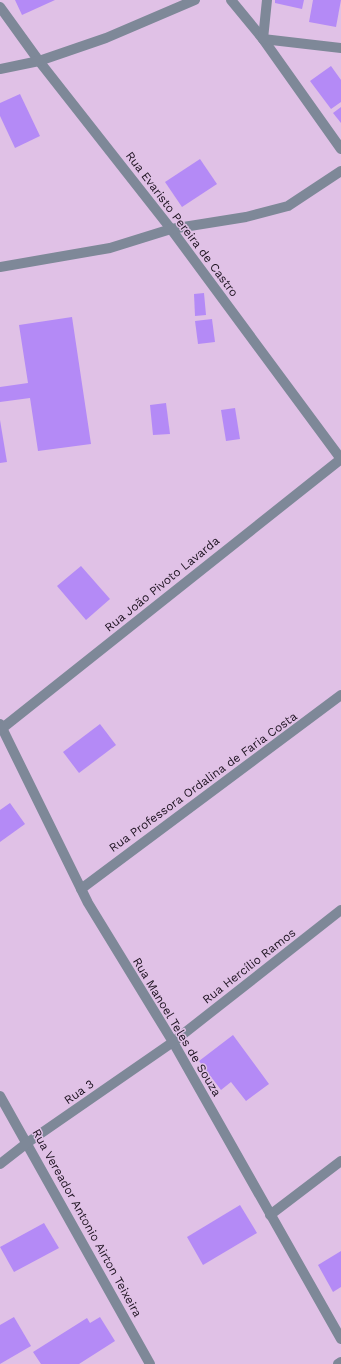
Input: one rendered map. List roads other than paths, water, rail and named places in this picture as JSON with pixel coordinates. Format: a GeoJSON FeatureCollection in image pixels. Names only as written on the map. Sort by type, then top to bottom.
{"type":"FeatureCollection","features":[{"type":"Feature","properties":{"kind":"street"},"geometry":{"type":"LineString","coordinates":[[0,69],[39,61],[106,38],[196,0]]}},
{"type":"Feature","properties":{"kind":"street"},"geometry":{"type":"LineString","coordinates":[[231,0],[263,39],[341,149]]}},
{"type":"Feature","properties":{"kind":"street"},"geometry":{"type":"LineString","coordinates":[[263,39],[267,0]]}},
{"type":"Feature","properties":{"kind":"street","name":"Rua Evaristo Pereira de Castro"},"geometry":{"type":"LineString","coordinates":[[0,7],[39,61],[171,229],[341,459]]}},
{"type":"Feature","properties":{"kind":"street"},"geometry":{"type":"LineString","coordinates":[[263,39],[341,48]]}},
{"type":"Feature","properties":{"kind":"street"},"geometry":{"type":"LineString","coordinates":[[0,267],[110,248],[171,229],[246,217],[288,206],[341,171]]}},
{"type":"Feature","properties":{"kind":"street","name":"Rua João Pivoto Lavarda"},"geometry":{"type":"LineString","coordinates":[[1,728],[341,459]]}},
{"type":"Feature","properties":{"kind":"street","name":"Rua Professora Ordalina de Faria Costa"},"geometry":{"type":"LineString","coordinates":[[81,889],[341,695]]}},
{"type":"Feature","properties":{"kind":"street","name":"Rua Manoel Teles de Souza"},"geometry":{"type":"LineString","coordinates":[[1,728],[88,903],[173,1042],[341,1339]]}},
{"type":"Feature","properties":{"kind":"street","name":"Rua Hercílio Ramos"},"geometry":{"type":"LineString","coordinates":[[173,1042],[341,910]]}},
{"type":"Feature","properties":{"kind":"street","name":"Rua 3"},"geometry":{"type":"LineString","coordinates":[[0,1164],[27,1143],[173,1042]]}},
{"type":"Feature","properties":{"kind":"street","name":"Rua Vereador Antonio Airton Teixeira"},"geometry":{"type":"LineString","coordinates":[[0,1096],[150,1364]]}},
{"type":"Feature","properties":{"kind":"street"},"geometry":{"type":"LineString","coordinates":[[270,1215],[341,1161]]}}]}
